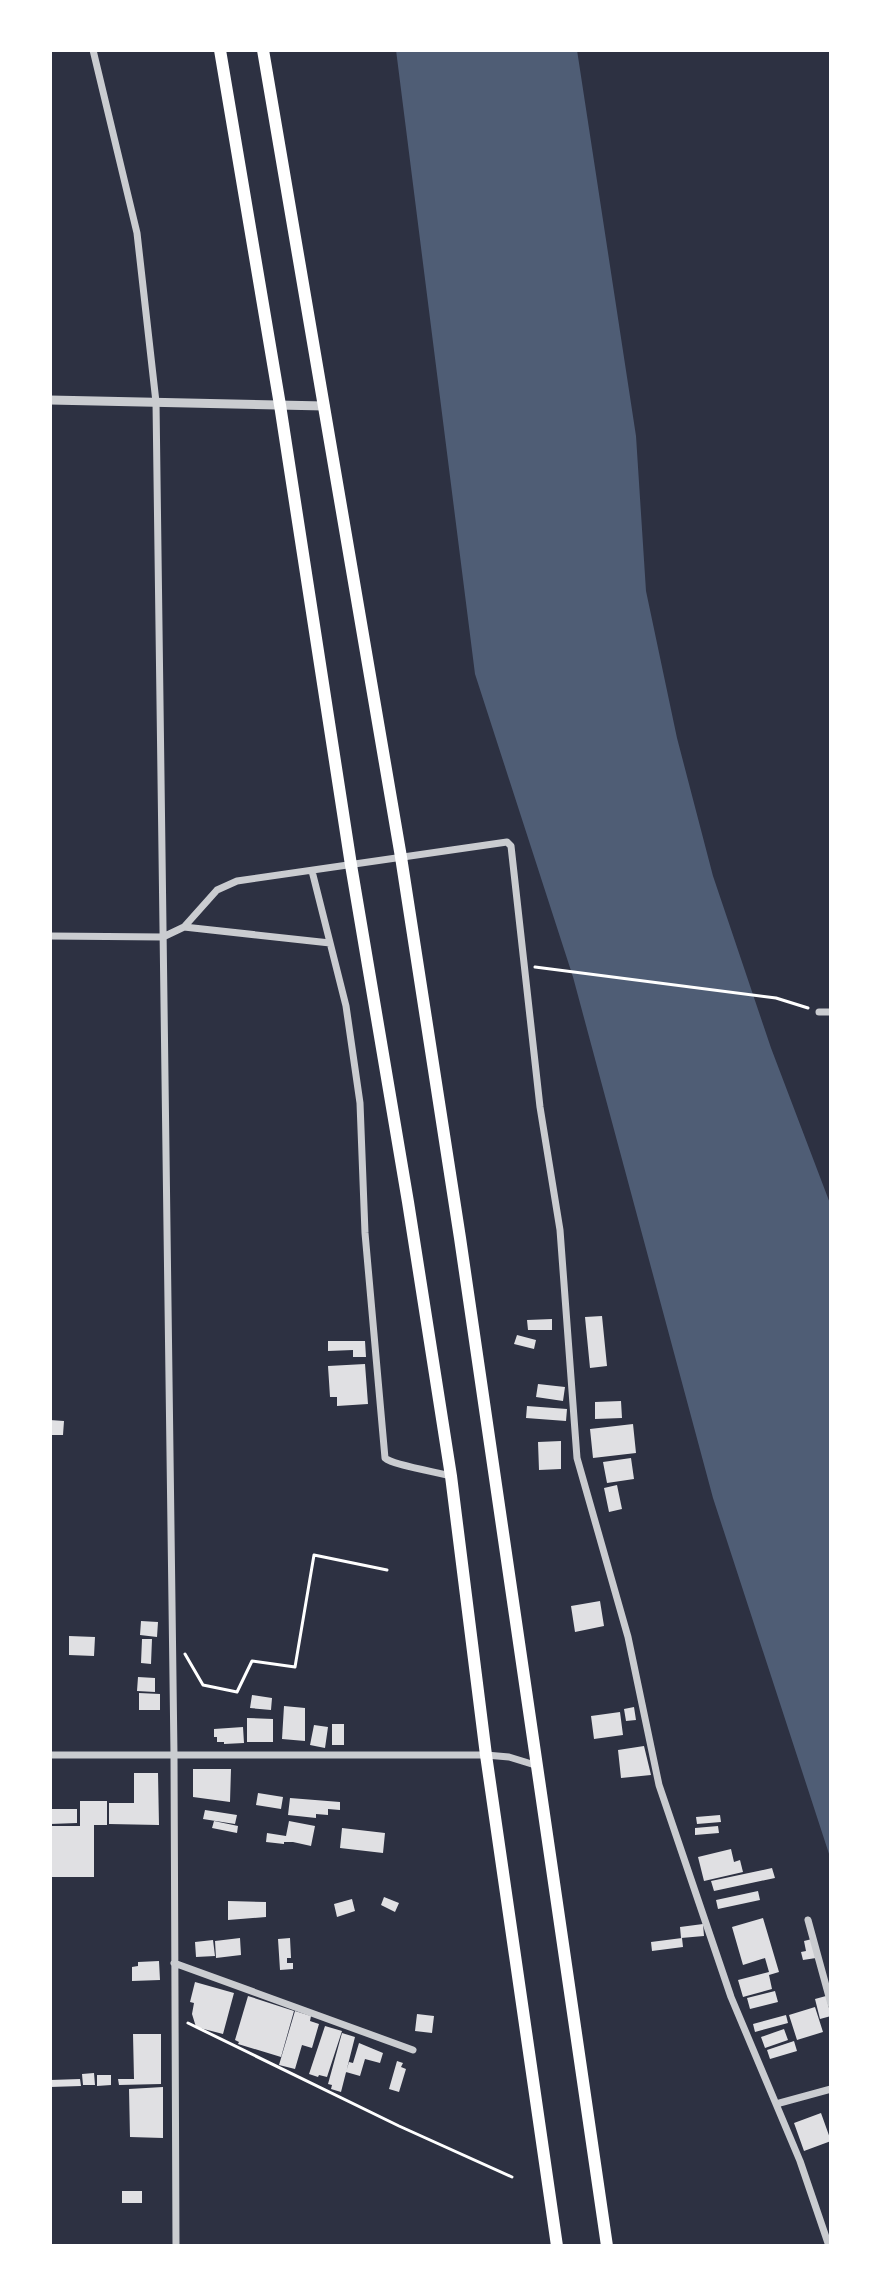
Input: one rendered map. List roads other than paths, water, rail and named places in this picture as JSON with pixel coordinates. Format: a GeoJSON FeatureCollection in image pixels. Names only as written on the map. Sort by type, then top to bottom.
{"type":"FeatureCollection","features":[{"type":"Feature","properties":{"kind":"highway"},"geometry":{"type":"LineString","coordinates":[[220,50],[280,405],[351,865],[451,1476],[486,1755],[557,2246]]}},
{"type":"Feature","properties":{"kind":"highway"},"geometry":{"type":"LineString","coordinates":[[263,50],[401,857],[458,1223],[607,2246]]}},
{"type":"Feature","properties":{"kind":"street"},"geometry":{"type":"LineString","coordinates":[[93,50],[137,233],[156,402],[174,1754],[176,2246]]}},
{"type":"Feature","properties":{"kind":"street"},"geometry":{"type":"LineString","coordinates":[[50,400],[325,406]]}},
{"type":"Feature","properties":{"kind":"street"},"geometry":{"type":"LineString","coordinates":[[50,936],[163,937],[184,927],[217,890],[237,881],[507,842],[511,846],[540,1107],[560,1230],[577,1458],[628,1637],[659,1785],[731,1997],[800,2161],[829,2246]]}},
{"type":"Feature","properties":{"kind":"street"},"geometry":{"type":"LineString","coordinates":[[312,871],[346,1006],[360,1103],[365,1233],[385,1458],[391,1464],[451,1476]]}},
{"type":"Feature","properties":{"kind":"street"},"geometry":{"type":"LineString","coordinates":[[184,927],[330,943]]}},
{"type":"Feature","properties":{"kind":"street"},"geometry":{"type":"LineString","coordinates":[[819,1012],[831,1012]]}},
{"type":"Feature","properties":{"kind":"street"},"geometry":{"type":"LineString","coordinates":[[50,1755],[486,1755],[509,1757],[535,1765]]}},
{"type":"Feature","properties":{"kind":"street"},"geometry":{"type":"LineString","coordinates":[[808,1920],[831,2004]]}},
{"type":"Feature","properties":{"kind":"street"},"geometry":{"type":"LineString","coordinates":[[174,1963],[413,2050]]}},
{"type":"Feature","properties":{"kind":"street"},"geometry":{"type":"LineString","coordinates":[[776,2104],[831,2089]]}},
{"type":"Feature","properties":{"kind":"water"},"geometry":{"type":"Polygon","coordinates":[[[396,50],[577,50],[636,436],[646,591],[677,738],[713,876],[771,1048],[831,1206],[831,1860],[713,1498],[573,977],[475,674],[396,50]]]}}]}
